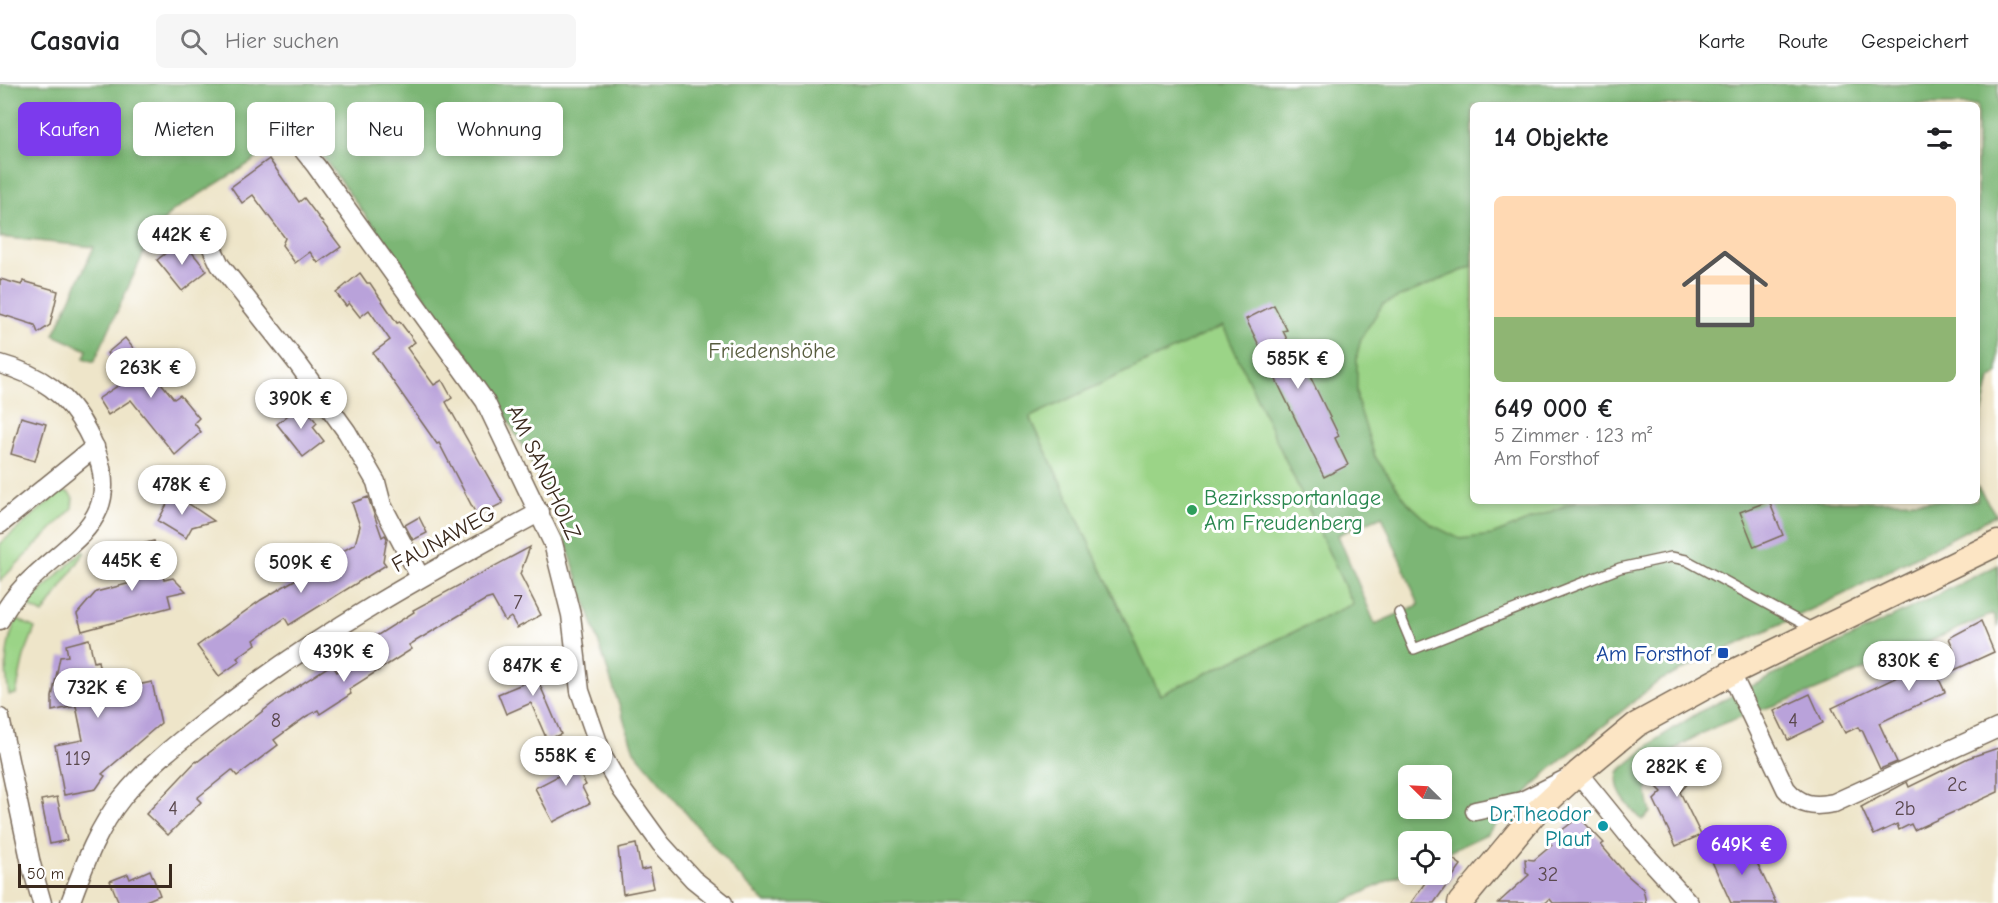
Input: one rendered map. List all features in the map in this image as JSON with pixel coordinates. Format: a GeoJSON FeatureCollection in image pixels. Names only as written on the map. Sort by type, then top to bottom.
{"type":"FeatureCollection","features":[{"type":"Feature","properties":{"kind":"street","name":"AM SANDHOLZ"},"geometry":{"type":"LineString","coordinates":[[308,156],[485,401],[553,543],[566,587],[580,691],[603,757],[622,790],[661,844],[693,879],[723,903]]}},
{"type":"Feature","properties":{"kind":"street"},"geometry":{"type":"LineString","coordinates":[[205,233],[220,265],[298,364],[347,432],[376,482],[382,505],[420,577]]}},
{"type":"Feature","properties":{"kind":"street"},"geometry":{"type":"LineString","coordinates":[[0,364],[26,371],[56,390],[71,405],[95,447],[102,467],[102,505],[90,525],[65,550],[33,574],[9,602],[0,620]]}},
{"type":"Feature","properties":{"kind":"street"},"geometry":{"type":"LineString","coordinates":[[0,524],[95,447]]}},
{"type":"Feature","properties":{"kind":"street","name":"FAUNAWEG"},"geometry":{"type":"LineString","coordinates":[[70,903],[99,832],[121,799],[147,770],[255,683],[335,627],[420,577],[540,512]]}},
{"type":"Feature","properties":{"kind":"street"},"geometry":{"type":"LineString","coordinates":[[1460,903],[1533,816],[1578,773],[1636,725],[1731,673],[1998,543]]}},
{"type":"Feature","properties":{"kind":"street"},"geometry":{"type":"LineString","coordinates":[[1731,673],[1786,789],[1792,796],[1809,805],[1834,802],[1998,728]]}},
{"type":"Feature","properties":{"kind":"street"},"geometry":{"type":"LineString","coordinates":[[0,718],[31,864],[42,903]]}},
{"type":"Feature","properties":{"kind":"street"},"geometry":{"type":"LineString","coordinates":[[1475,811],[1522,801],[1578,773]]}},
{"type":"Feature","properties":{"kind":"street"},"geometry":{"type":"LineString","coordinates":[[1578,773],[1633,841],[1689,903]]}},
{"type":"Feature","properties":{"kind":"lane"},"geometry":{"type":"LineString","coordinates":[[1399,613],[1414,649],[1620,568],[1671,557],[1686,560],[1816,631]]}},
{"type":"Feature","properties":{"kind":"green space","name":"Friedenshöhe"},"geometry":{"type":"Polygon","coordinates":[[[0,84],[1998,84],[1998,373],[1990,379],[1980,422],[1980,102],[1470,102],[1470,267],[1383,304],[1361,338],[1357,355],[1357,400],[1375,457],[1408,503],[1432,525],[1460,539],[1492,535],[1570,504],[1980,504],[1980,491],[1996,515],[1842,595],[1659,681],[1548,771],[1487,834],[1452,850],[1452,831],[1398,831],[1398,876],[1342,903],[766,903],[736,873],[634,751],[553,503],[488,383],[322,156],[335,156],[335,102],[247,102],[247,156],[261,156],[171,212],[152,235],[94,362],[84,358],[87,350],[54,335],[94,247],[0,237],[0,84]],[[1223,326],[1030,417],[1160,695],[1353,604],[1223,326]],[[1382,516],[1338,535],[1375,624],[1419,605],[1382,516]]]}},
{"type":"Feature","properties":{"kind":"green space","name":"Bezirkssportanlage Am Freudenberg"},"geometry":{"type":"Polygon","coordinates":[[[1470,267],[1470,504],[1570,504],[1504,532],[1474,539],[1461,539],[1435,527],[1402,496],[1384,472],[1368,438],[1357,399],[1356,358],[1369,322],[1381,306],[1410,291],[1470,267]]]}},
{"type":"Feature","properties":{"kind":"green space","name":"Bezirkssportanlage Am Freudenberg"},"geometry":{"type":"Polygon","coordinates":[[[1223,325],[1353,604],[1160,695],[1030,417],[1223,325]]]}},
{"type":"Feature","properties":{"kind":"green space"},"geometry":{"type":"Polygon","coordinates":[[[60,492],[68,492],[73,498],[72,509],[0,581],[0,544],[60,492]]]}},
{"type":"Feature","properties":{"kind":"green space"},"geometry":{"type":"Polygon","coordinates":[[[83,551],[85,552],[43,614],[26,605],[83,551]]]}},
{"type":"Feature","properties":{"kind":"green space"},"geometry":{"type":"Polygon","coordinates":[[[1998,565],[1998,627],[1993,614],[1816,690],[1714,727],[1677,748],[1655,767],[1648,786],[1651,812],[1642,820],[1623,799],[1618,787],[1618,772],[1657,739],[1701,711],[1998,565]]]}},
{"type":"Feature","properties":{"kind":"green space"},"geometry":{"type":"Polygon","coordinates":[[[17,619],[35,628],[24,656],[16,694],[9,695],[6,675],[7,656],[10,638],[17,619]]]}},
{"type":"Feature","properties":{"kind":"building"},"geometry":{"type":"Polygon","coordinates":[[[269,159],[299,202],[304,198],[341,247],[318,263],[310,252],[295,263],[282,245],[285,238],[253,195],[242,203],[231,187],[269,159]]]}},
{"type":"Feature","properties":{"kind":"building"},"geometry":{"type":"Polygon","coordinates":[[[182,240],[207,271],[182,291],[157,260],[182,240]]]}},
{"type":"Feature","properties":{"kind":"building"},"geometry":{"type":"Polygon","coordinates":[[[360,273],[367,283],[370,283],[397,323],[400,322],[415,342],[407,348],[434,385],[442,380],[452,398],[446,402],[503,503],[477,516],[439,443],[437,444],[373,353],[390,340],[369,310],[360,317],[349,303],[346,306],[336,293],[360,273]]]}},
{"type":"Feature","properties":{"kind":"building"},"geometry":{"type":"Polygon","coordinates":[[[0,279],[22,285],[23,281],[58,291],[50,325],[38,333],[35,325],[0,314],[0,279]]]}},
{"type":"Feature","properties":{"kind":"building"},"geometry":{"type":"Polygon","coordinates":[[[1274,305],[1287,330],[1283,331],[1297,360],[1301,358],[1339,436],[1335,438],[1348,465],[1324,477],[1246,319],[1274,305]]]}},
{"type":"Feature","properties":{"kind":"building"},"geometry":{"type":"Polygon","coordinates":[[[125,338],[174,399],[180,395],[199,418],[194,423],[201,432],[175,455],[131,400],[108,415],[98,399],[128,379],[107,353],[125,338]]]}},
{"type":"Feature","properties":{"kind":"building"},"geometry":{"type":"Polygon","coordinates":[[[302,404],[317,423],[313,427],[324,441],[303,457],[277,424],[302,404]]]}},
{"type":"Feature","properties":{"kind":"building"},"geometry":{"type":"Polygon","coordinates":[[[21,417],[46,424],[35,461],[11,454],[21,417]]]}},
{"type":"Feature","properties":{"kind":"building"},"geometry":{"type":"Polygon","coordinates":[[[173,493],[214,521],[192,527],[186,538],[158,521],[173,493]]]}},
{"type":"Feature","properties":{"kind":"building"},"geometry":{"type":"Polygon","coordinates":[[[368,497],[382,537],[385,535],[387,538],[383,561],[386,565],[289,625],[285,618],[254,640],[256,644],[237,658],[240,661],[219,676],[197,646],[261,600],[355,544],[360,526],[352,503],[368,497]]]}},
{"type":"Feature","properties":{"kind":"building"},"geometry":{"type":"Polygon","coordinates":[[[1761,504],[1770,504],[1783,535],[1754,547],[1740,512],[1761,504]]]}},
{"type":"Feature","properties":{"kind":"building"},"geometry":{"type":"Polygon","coordinates":[[[419,517],[427,533],[413,540],[405,525],[419,517]]]}},
{"type":"Feature","properties":{"kind":"building"},"geometry":{"type":"Polygon","coordinates":[[[154,541],[164,580],[173,578],[186,591],[168,595],[171,607],[82,631],[77,614],[96,592],[131,583],[125,561],[135,546],[154,541]]]}},
{"type":"Feature","properties":{"kind":"building"},"geometry":{"type":"Polygon","coordinates":[[[530,547],[520,574],[541,615],[517,628],[511,617],[505,621],[492,598],[485,600],[409,645],[412,649],[349,689],[351,694],[320,714],[318,710],[307,716],[274,740],[278,745],[237,776],[232,770],[197,798],[201,802],[168,835],[146,814],[196,761],[277,700],[332,664],[337,672],[363,655],[359,647],[414,612],[413,610],[530,547]]]}},
{"type":"Feature","properties":{"kind":"building"},"geometry":{"type":"Polygon","coordinates":[[[1981,621],[1994,652],[1941,676],[1939,679],[1945,692],[1879,723],[1897,762],[1880,769],[1862,730],[1860,731],[1858,727],[1845,733],[1832,708],[1954,650],[1949,638],[1981,621]]]}},
{"type":"Feature","properties":{"kind":"building"},"geometry":{"type":"Polygon","coordinates":[[[89,639],[94,662],[98,661],[104,692],[152,682],[161,723],[102,774],[105,776],[96,789],[64,795],[55,745],[83,740],[76,706],[52,711],[52,697],[60,657],[68,656],[66,645],[89,639]]]}},
{"type":"Feature","properties":{"kind":"building"},"geometry":{"type":"Polygon","coordinates":[[[545,655],[552,671],[537,678],[561,734],[547,740],[531,703],[506,714],[498,694],[532,680],[525,663],[545,655]]]}},
{"type":"Feature","properties":{"kind":"building"},"geometry":{"type":"Polygon","coordinates":[[[1810,694],[1823,723],[1788,740],[1774,711],[1810,694]]]}},
{"type":"Feature","properties":{"kind":"building"},"geometry":{"type":"Polygon","coordinates":[[[578,744],[587,765],[578,770],[586,785],[582,787],[590,803],[553,822],[535,788],[566,772],[559,752],[578,744]]]}},
{"type":"Feature","properties":{"kind":"building"},"geometry":{"type":"Polygon","coordinates":[[[1998,748],[1998,792],[1914,830],[1911,824],[1899,830],[1897,824],[1874,835],[1861,807],[1907,782],[1909,787],[1968,758],[1998,748]]]}},
{"type":"Feature","properties":{"kind":"building"},"geometry":{"type":"Polygon","coordinates":[[[1681,750],[1701,769],[1680,792],[1701,835],[1676,846],[1654,800],[1662,792],[1652,782],[1681,750]]]}},
{"type":"Feature","properties":{"kind":"building"},"geometry":{"type":"Polygon","coordinates":[[[57,797],[67,840],[50,844],[41,800],[57,797]]]}},
{"type":"Feature","properties":{"kind":"building"},"geometry":{"type":"Polygon","coordinates":[[[1579,817],[1604,843],[1601,845],[1626,874],[1643,889],[1646,903],[1553,903],[1550,899],[1545,903],[1498,903],[1529,875],[1526,872],[1525,859],[1534,860],[1552,845],[1548,841],[1579,817]]]}},
{"type":"Feature","properties":{"kind":"building"},"geometry":{"type":"Polygon","coordinates":[[[1746,840],[1776,903],[1731,903],[1710,857],[1746,840]]]}},
{"type":"Feature","properties":{"kind":"building"},"geometry":{"type":"Polygon","coordinates":[[[636,844],[641,870],[650,868],[654,888],[623,894],[618,848],[636,844]]]}},
{"type":"Feature","properties":{"kind":"building"},"geometry":{"type":"Polygon","coordinates":[[[1452,858],[1461,865],[1452,878],[1452,858]]]}},
{"type":"Feature","properties":{"kind":"building"},"geometry":{"type":"Polygon","coordinates":[[[150,870],[160,895],[141,903],[119,903],[110,881],[128,874],[130,879],[150,870]]]}},
{"type":"Feature","properties":{"kind":"building"},"geometry":{"type":"Polygon","coordinates":[[[1423,885],[1447,885],[1434,903],[1411,903],[1423,885]]]}},
{"type":"Feature","properties":{"kind":"place","name":"Bezirkssportanlage Am Freudenberg"},"geometry":{"type":"Point","coordinates":[1192,510]}},
{"type":"Feature","properties":{"kind":"place","name":"Am Forsthof"},"geometry":{"type":"Point","coordinates":[1723,653]}},
{"type":"Feature","properties":{"kind":"place","name":"Dr.Theodor Plaut"},"geometry":{"type":"Point","coordinates":[1603,826]}}]}
